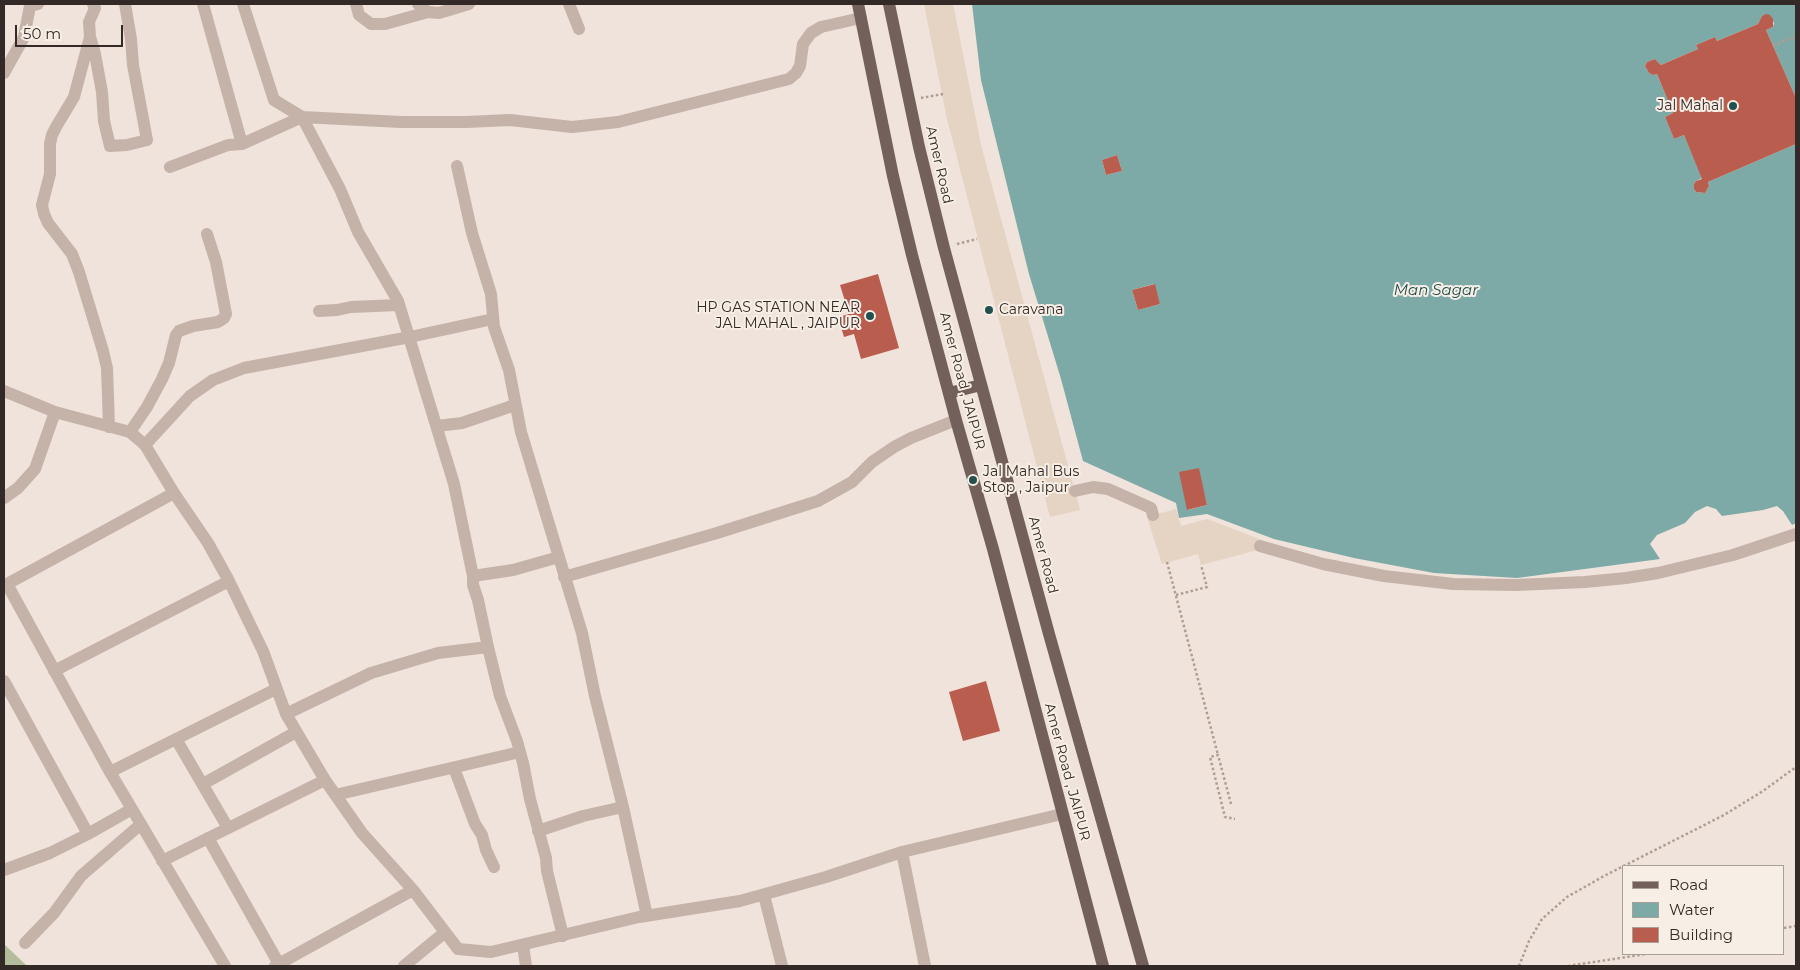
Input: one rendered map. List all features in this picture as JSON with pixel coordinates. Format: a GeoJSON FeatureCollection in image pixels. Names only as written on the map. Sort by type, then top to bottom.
{"type":"FeatureCollection","features":[{"type":"Feature","properties":{"kind":"main road","name":"Amer Road , JAIPUR"},"geometry":{"type":"LineString","coordinates":[[858,4],[893,176],[956,420],[993,548],[1103,966]]}},
{"type":"Feature","properties":{"kind":"main road","name":"Amer Road"},"geometry":{"type":"LineString","coordinates":[[889,4],[919,147],[944,248],[1052,644],[1143,966]]}},
{"type":"Feature","properties":{"kind":"main road"},"geometry":{"type":"LineString","coordinates":[[949,393],[981,385]]}},
{"type":"Feature","properties":{"kind":"street"},"geometry":{"type":"LineString","coordinates":[[4,73],[24,37],[30,6],[38,4]]}},
{"type":"Feature","properties":{"kind":"street"},"geometry":{"type":"LineString","coordinates":[[93,4],[95,8],[89,22],[90,37],[102,92],[104,121],[110,146],[127,145],[147,140],[136,82],[125,4]]}},
{"type":"Feature","properties":{"kind":"street"},"geometry":{"type":"LineString","coordinates":[[203,4],[242,144]]}},
{"type":"Feature","properties":{"kind":"street"},"geometry":{"type":"LineString","coordinates":[[243,4],[274,100],[302,118],[340,189],[358,232],[399,305],[410,337],[454,484],[473,584],[488,648],[500,696],[520,752],[563,936]]}},
{"type":"Feature","properties":{"kind":"street"},"geometry":{"type":"LineString","coordinates":[[356,4],[359,15],[371,24],[386,24],[423,8],[439,13],[469,4]]}},
{"type":"Feature","properties":{"kind":"street"},"geometry":{"type":"LineString","coordinates":[[569,4],[579,29]]}},
{"type":"Feature","properties":{"kind":"street"},"geometry":{"type":"LineString","coordinates":[[170,166],[228,145],[242,144],[302,118],[401,122],[510,120],[572,128],[618,122],[788,79],[796,73],[800,66],[803,44],[811,34],[820,27],[861,18]]}},
{"type":"Feature","properties":{"kind":"street"},"geometry":{"type":"LineString","coordinates":[[90,37],[74,97],[52,135],[50,144],[50,174],[42,205],[48,223],[72,254],[80,272],[104,351],[107,368],[109,427]]}},
{"type":"Feature","properties":{"kind":"street"},"geometry":{"type":"LineString","coordinates":[[457,166],[472,233],[492,294],[494,327],[508,370],[521,432],[582,634],[648,916]]}},
{"type":"Feature","properties":{"kind":"street"},"geometry":{"type":"LineString","coordinates":[[130,432],[162,380],[169,363],[176,335],[179,331],[193,326],[218,322],[226,314],[216,262],[207,234]]}},
{"type":"Feature","properties":{"kind":"street"},"geometry":{"type":"LineString","coordinates":[[319,311],[399,305]]}},
{"type":"Feature","properties":{"kind":"street"},"geometry":{"type":"LineString","coordinates":[[145,445],[190,396],[213,380],[244,368],[410,337],[493,319]]}},
{"type":"Feature","properties":{"kind":"street"},"geometry":{"type":"LineString","coordinates":[[4,391],[55,412],[130,432],[145,445],[174,493],[208,542],[229,581],[263,651],[286,714],[325,780],[362,833],[413,890],[458,949],[491,952],[648,916],[740,902],[902,852],[1062,814]]}},
{"type":"Feature","properties":{"kind":"street"},"geometry":{"type":"LineString","coordinates":[[437,426],[462,423],[516,405]]}},
{"type":"Feature","properties":{"kind":"street"},"geometry":{"type":"LineString","coordinates":[[4,498],[18,488],[34,469],[55,412]]}},
{"type":"Feature","properties":{"kind":"street"},"geometry":{"type":"LineString","coordinates":[[564,577],[717,533],[818,501],[852,482],[872,462],[894,447],[956,420]]}},
{"type":"Feature","properties":{"kind":"street"},"geometry":{"type":"LineString","coordinates":[[1074,491],[1093,487],[1108,489],[1151,508],[1153,515]]}},
{"type":"Feature","properties":{"kind":"street"},"geometry":{"type":"LineString","coordinates":[[174,493],[5,585],[110,772],[225,966]]}},
{"type":"Feature","properties":{"kind":"street"},"geometry":{"type":"LineString","coordinates":[[1260,546],[1323,564],[1392,577],[1453,584],[1516,585],[1585,582],[1658,573],[1733,555],[1796,534]]}},
{"type":"Feature","properties":{"kind":"street"},"geometry":{"type":"LineString","coordinates":[[473,576],[513,570],[559,557]]}},
{"type":"Feature","properties":{"kind":"street"},"geometry":{"type":"LineString","coordinates":[[54,671],[229,581]]}},
{"type":"Feature","properties":{"kind":"street"},"geometry":{"type":"LineString","coordinates":[[286,714],[371,673],[438,653],[488,648]]}},
{"type":"Feature","properties":{"kind":"street"},"geometry":{"type":"LineString","coordinates":[[4,681],[88,834]]}},
{"type":"Feature","properties":{"kind":"street"},"geometry":{"type":"LineString","coordinates":[[110,772],[276,689]]}},
{"type":"Feature","properties":{"kind":"street"},"geometry":{"type":"LineString","coordinates":[[202,784],[296,732]]}},
{"type":"Feature","properties":{"kind":"street"},"geometry":{"type":"LineString","coordinates":[[176,739],[228,828]]}},
{"type":"Feature","properties":{"kind":"street"},"geometry":{"type":"LineString","coordinates":[[336,795],[520,752]]}},
{"type":"Feature","properties":{"kind":"street"},"geometry":{"type":"LineString","coordinates":[[454,768],[475,824],[482,835],[486,850],[494,867]]}},
{"type":"Feature","properties":{"kind":"street"},"geometry":{"type":"LineString","coordinates":[[162,861],[325,780]]}},
{"type":"Feature","properties":{"kind":"street"},"geometry":{"type":"LineString","coordinates":[[538,831],[583,816],[623,807]]}},
{"type":"Feature","properties":{"kind":"street"},"geometry":{"type":"LineString","coordinates":[[4,870],[50,853],[132,809]]}},
{"type":"Feature","properties":{"kind":"street"},"geometry":{"type":"LineString","coordinates":[[25,943],[54,913],[82,876],[141,824]]}},
{"type":"Feature","properties":{"kind":"street"},"geometry":{"type":"LineString","coordinates":[[208,838],[277,965],[413,890]]}},
{"type":"Feature","properties":{"kind":"street"},"geometry":{"type":"LineString","coordinates":[[902,852],[925,966]]}},
{"type":"Feature","properties":{"kind":"street"},"geometry":{"type":"LineString","coordinates":[[764,894],[782,966]]}},
{"type":"Feature","properties":{"kind":"street"},"geometry":{"type":"LineString","coordinates":[[404,966],[444,933]]}},
{"type":"Feature","properties":{"kind":"street"},"geometry":{"type":"LineString","coordinates":[[523,946],[526,966]]}},
{"type":"Feature","properties":{"kind":"path"},"geometry":{"type":"LineString","coordinates":[[1773,46],[1796,36]]}},
{"type":"Feature","properties":{"kind":"path"},"geometry":{"type":"LineString","coordinates":[[910,99],[942,94]]}},
{"type":"Feature","properties":{"kind":"path"},"geometry":{"type":"LineString","coordinates":[[944,248],[977,239]]}},
{"type":"Feature","properties":{"kind":"path"},"geometry":{"type":"LineString","coordinates":[[1167,562],[1230,804]]}},
{"type":"Feature","properties":{"kind":"path"},"geometry":{"type":"LineString","coordinates":[[1176,595],[1207,587],[1201,565]]}},
{"type":"Feature","properties":{"kind":"path"},"geometry":{"type":"LineString","coordinates":[[1218,755],[1210,757],[1225,816],[1235,819]]}},
{"type":"Feature","properties":{"kind":"path"},"geometry":{"type":"LineString","coordinates":[[1624,865],[1724,815],[1796,767]]}},
{"type":"Feature","properties":{"kind":"path"},"geometry":{"type":"LineString","coordinates":[[1519,966],[1529,941],[1542,919],[1567,897],[1622,866]]}},
{"type":"Feature","properties":{"kind":"path"},"geometry":{"type":"LineString","coordinates":[[1568,966],[1640,955]]}},
{"type":"Feature","properties":{"kind":"green space"},"geometry":{"type":"Polygon","coordinates":[[[4,944],[27,966],[4,966],[4,944]]]}},
{"type":"Feature","properties":{"kind":"shaded area"},"geometry":{"type":"Polygon","coordinates":[[[924,4],[953,4],[981,145],[1080,510],[1050,517],[947,119],[924,4]]]}},
{"type":"Feature","properties":{"kind":"shaded area"},"geometry":{"type":"Polygon","coordinates":[[[1176,509],[1181,526],[1207,519],[1262,540],[1258,550],[1201,565],[1198,554],[1162,564],[1147,517],[1176,509]]]}},
{"type":"Feature","properties":{"kind":"water","name":"Man Sagar"},"geometry":{"type":"Polygon","coordinates":[[[972,4],[1796,4],[1796,98],[1766,30],[1773,27],[1774,23],[1770,15],[1762,16],[1758,24],[1717,41],[1715,37],[1696,45],[1698,49],[1661,65],[1655,59],[1647,62],[1645,66],[1649,73],[1657,74],[1673,113],[1665,117],[1674,139],[1684,135],[1702,178],[1694,184],[1696,192],[1705,193],[1709,186],[1708,182],[1796,144],[1796,523],[1792,525],[1783,511],[1777,506],[1722,516],[1716,509],[1707,506],[1695,512],[1685,523],[1657,535],[1650,544],[1660,559],[1517,578],[1434,573],[1354,558],[1274,539],[1207,514],[1179,518],[1176,503],[1083,461],[1061,379],[1029,274],[981,80],[972,4]],[[1117,155],[1102,160],[1106,175],[1122,171],[1117,155]],[[1154,284],[1132,290],[1138,310],[1160,304],[1154,284]],[[1198,468],[1188,510],[1207,505],[1198,468]]]}},
{"type":"Feature","properties":{"kind":"building","name":"Jal Mahal"},"geometry":{"type":"Polygon","coordinates":[[[1770,15],[1773,19],[1773,27],[1766,30],[1796,98],[1796,144],[1708,182],[1709,186],[1705,193],[1696,192],[1694,184],[1702,179],[1684,135],[1674,139],[1665,117],[1673,113],[1657,74],[1649,73],[1645,66],[1647,62],[1655,59],[1661,65],[1698,49],[1696,45],[1715,37],[1717,41],[1758,24],[1762,16],[1770,15]]]}},
{"type":"Feature","properties":{"kind":"building"},"geometry":{"type":"Polygon","coordinates":[[[1117,155],[1122,171],[1106,175],[1102,160],[1117,155]]]}},
{"type":"Feature","properties":{"kind":"building"},"geometry":{"type":"Polygon","coordinates":[[[878,274],[899,348],[861,359],[854,334],[844,337],[838,317],[849,314],[840,285],[878,274]]]}},
{"type":"Feature","properties":{"kind":"building"},"geometry":{"type":"Polygon","coordinates":[[[1155,284],[1160,304],[1138,310],[1132,290],[1155,284]]]}},
{"type":"Feature","properties":{"kind":"building"},"geometry":{"type":"Polygon","coordinates":[[[1199,468],[1207,505],[1187,510],[1179,472],[1199,468]]]}},
{"type":"Feature","properties":{"kind":"building"},"geometry":{"type":"Polygon","coordinates":[[[986,681],[1000,731],[963,741],[949,692],[986,681]]]}},
{"type":"Feature","properties":{"kind":"place","name":"Jal Mahal"},"geometry":{"type":"Point","coordinates":[1733,106]}},
{"type":"Feature","properties":{"kind":"place","name":"Caravana"},"geometry":{"type":"Point","coordinates":[989,310]}},
{"type":"Feature","properties":{"kind":"place","name":"HP GAS STATION NEAR JAL MAHAL , JAIPUR"},"geometry":{"type":"Point","coordinates":[870,316]}},
{"type":"Feature","properties":{"kind":"place","name":"Jal Mahal Bus Stop , Jaipur"},"geometry":{"type":"Point","coordinates":[973,480]}}]}
